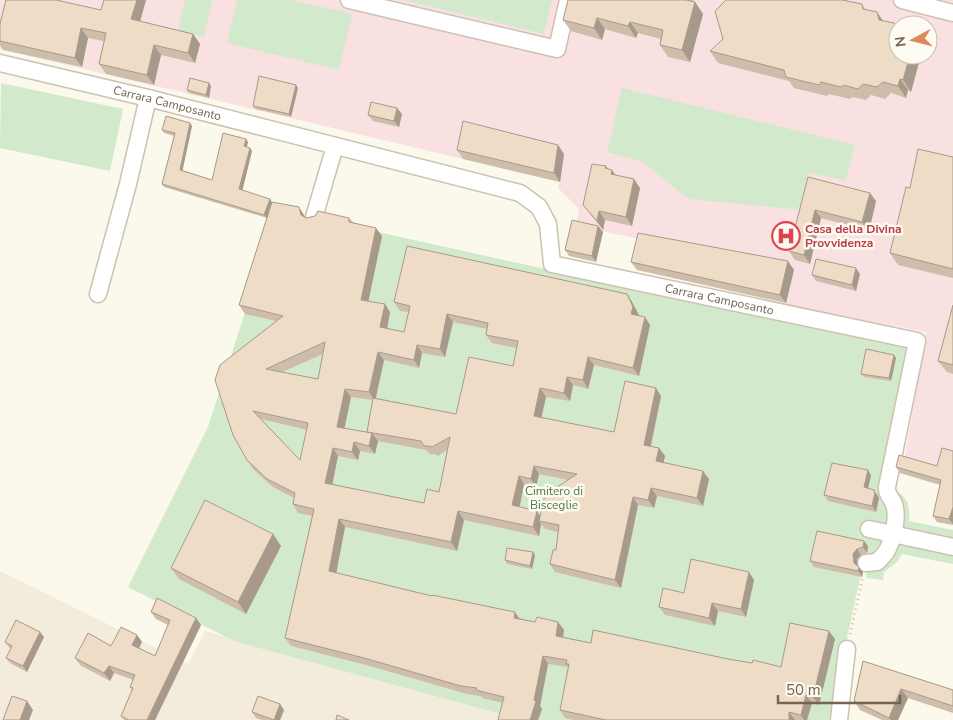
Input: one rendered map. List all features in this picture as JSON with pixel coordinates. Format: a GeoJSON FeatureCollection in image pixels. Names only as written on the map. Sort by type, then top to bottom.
{"type":"FeatureCollection","features":[{"type":"Feature","properties":{"kind":"lane"},"geometry":{"type":"LineString","coordinates":[[349,0],[557,49],[568,0]]}},
{"type":"Feature","properties":{"kind":"lane"},"geometry":{"type":"LineString","coordinates":[[902,0],[953,13]]}},
{"type":"Feature","properties":{"kind":"lane","name":"Carrara Camposanto"},"geometry":{"type":"LineString","coordinates":[[0,63],[148,98],[520,193],[539,207],[548,224],[552,264],[917,341],[886,492],[894,503],[896,513],[890,544],[878,562],[865,566]]}},
{"type":"Feature","properties":{"kind":"lane"},"geometry":{"type":"LineString","coordinates":[[98,294],[128,184],[148,98]]}},
{"type":"Feature","properties":{"kind":"lane"},"geometry":{"type":"LineString","coordinates":[[314,217],[335,146]]}},
{"type":"Feature","properties":{"kind":"lane"},"geometry":{"type":"LineString","coordinates":[[869,529],[953,547]]}},
{"type":"Feature","properties":{"kind":"lane"},"geometry":{"type":"LineString","coordinates":[[839,720],[847,649]]}},
{"type":"Feature","properties":{"kind":"path"},"geometry":{"type":"LineString","coordinates":[[847,649],[865,566]]}},
{"type":"Feature","properties":{"kind":"shaded area","name":"Casa della Divina Provvidenza"},"geometry":{"type":"Polygon","coordinates":[[[0,0],[953,0],[953,475],[904,461],[926,332],[786,305],[793,270],[576,226],[579,209],[558,188],[560,182],[0,49],[0,0]]]}},
{"type":"Feature","properties":{"kind":"shaded area"},"geometry":{"type":"Polygon","coordinates":[[[0,571],[188,664],[205,631],[523,720],[0,720],[0,571]]]}},
{"type":"Feature","properties":{"kind":"green space"},"geometry":{"type":"Polygon","coordinates":[[[185,0],[212,0],[204,37],[178,31],[185,0]]]}},
{"type":"Feature","properties":{"kind":"green space"},"geometry":{"type":"Polygon","coordinates":[[[237,0],[292,0],[352,14],[339,70],[227,43],[237,0]]]}},
{"type":"Feature","properties":{"kind":"green space"},"geometry":{"type":"Polygon","coordinates":[[[403,0],[552,0],[544,34],[403,0]]]}},
{"type":"Feature","properties":{"kind":"green space"},"geometry":{"type":"Polygon","coordinates":[[[1,83],[123,109],[110,171],[0,148],[1,83]]]}},
{"type":"Feature","properties":{"kind":"green space"},"geometry":{"type":"Polygon","coordinates":[[[622,88],[855,145],[846,180],[808,173],[802,210],[689,199],[641,161],[607,152],[622,88]]]}},
{"type":"Feature","properties":{"kind":"green space","name":"Cimitero di Bisceglie"},"geometry":{"type":"Polygon","coordinates":[[[278,210],[908,349],[878,485],[893,489],[903,496],[909,506],[909,521],[953,530],[953,564],[902,554],[897,562],[884,572],[883,580],[866,578],[867,570],[862,569],[829,720],[523,720],[234,641],[128,587],[208,427],[278,210]]]}},
{"type":"Feature","properties":{"kind":"building"},"geometry":{"type":"Polygon","coordinates":[[[6,0],[56,0],[101,10],[104,0],[137,0],[131,19],[193,34],[188,53],[154,45],[147,75],[99,64],[106,33],[81,28],[75,58],[0,41],[0,24],[6,0]]]}},
{"type":"Feature","properties":{"kind":"building"},"geometry":{"type":"Polygon","coordinates":[[[568,0],[686,0],[695,2],[682,50],[660,45],[663,30],[630,22],[628,26],[597,18],[594,28],[563,20],[568,0]]]}},
{"type":"Feature","properties":{"kind":"building"},"geometry":{"type":"Polygon","coordinates":[[[726,0],[842,0],[862,4],[863,9],[877,12],[879,20],[888,22],[888,65],[907,65],[903,80],[900,79],[898,86],[883,82],[877,87],[863,84],[858,89],[821,82],[819,85],[786,77],[784,70],[710,51],[723,39],[715,11],[726,0]]]}},
{"type":"Feature","properties":{"kind":"building"},"geometry":{"type":"Polygon","coordinates":[[[259,76],[296,85],[289,114],[253,106],[259,76]]]}},
{"type":"Feature","properties":{"kind":"building"},"geometry":{"type":"Polygon","coordinates":[[[190,78],[209,83],[206,95],[187,90],[190,78]]]}},
{"type":"Feature","properties":{"kind":"building"},"geometry":{"type":"Polygon","coordinates":[[[371,102],[397,108],[394,121],[368,115],[371,102]]]}},
{"type":"Feature","properties":{"kind":"building"},"geometry":{"type":"Polygon","coordinates":[[[166,116],[190,123],[180,170],[212,180],[223,133],[246,139],[244,146],[250,148],[239,189],[270,199],[264,215],[162,184],[175,133],[162,130],[166,116]]]}},
{"type":"Feature","properties":{"kind":"building"},"geometry":{"type":"Polygon","coordinates":[[[463,121],[558,145],[554,173],[457,150],[463,121]]]}},
{"type":"Feature","properties":{"kind":"building"},"geometry":{"type":"Polygon","coordinates":[[[918,149],[953,157],[953,269],[890,253],[906,187],[910,188],[918,149]]]}},
{"type":"Feature","properties":{"kind":"building"},"geometry":{"type":"Polygon","coordinates":[[[592,164],[606,166],[605,168],[612,170],[611,174],[634,179],[626,217],[599,211],[597,221],[583,205],[592,164]]]}},
{"type":"Feature","properties":{"kind":"building"},"geometry":{"type":"Polygon","coordinates":[[[808,177],[870,193],[862,222],[815,210],[804,255],[789,251],[808,177]]]}},
{"type":"Feature","properties":{"kind":"building"},"geometry":{"type":"Polygon","coordinates":[[[272,202],[299,207],[301,215],[306,218],[315,216],[318,211],[349,218],[349,222],[376,228],[361,300],[385,304],[380,327],[404,332],[410,306],[394,302],[407,246],[627,294],[633,307],[631,314],[645,317],[633,368],[588,357],[583,380],[567,377],[564,393],[540,388],[534,416],[614,432],[625,381],[656,388],[644,445],[659,448],[656,461],[703,471],[697,498],[651,488],[648,500],[633,497],[615,580],[550,564],[553,550],[556,550],[559,525],[539,521],[545,495],[577,474],[534,466],[531,479],[519,476],[512,505],[537,511],[533,527],[458,511],[451,542],[339,519],[329,571],[432,596],[515,612],[514,618],[535,622],[537,617],[558,622],[556,636],[591,643],[593,630],[728,659],[752,663],[753,660],[781,667],[790,623],[829,631],[813,697],[806,695],[801,715],[789,712],[789,720],[606,720],[560,710],[569,664],[566,664],[567,660],[543,656],[534,700],[536,701],[530,720],[498,720],[504,697],[476,690],[477,688],[461,686],[285,638],[314,509],[293,504],[295,493],[267,479],[247,460],[233,435],[215,380],[220,365],[283,316],[239,305],[272,202]],[[447,314],[440,349],[417,345],[414,360],[378,352],[369,392],[345,389],[337,427],[372,433],[369,446],[354,442],[352,452],[333,448],[325,483],[424,503],[427,489],[439,492],[450,437],[432,447],[424,446],[421,441],[367,432],[373,398],[456,414],[469,357],[513,366],[518,341],[486,335],[488,323],[447,314]],[[325,342],[266,369],[318,379],[325,342]],[[253,411],[300,460],[308,423],[253,411]]]}},
{"type":"Feature","properties":{"kind":"building"},"geometry":{"type":"Polygon","coordinates":[[[572,220],[598,226],[592,256],[565,250],[572,220]]]}},
{"type":"Feature","properties":{"kind":"building"},"geometry":{"type":"Polygon","coordinates":[[[638,233],[788,261],[780,295],[631,262],[638,233]]]}},
{"type":"Feature","properties":{"kind":"building"},"geometry":{"type":"Polygon","coordinates":[[[816,259],[856,268],[852,285],[812,275],[816,259]]]}},
{"type":"Feature","properties":{"kind":"building"},"geometry":{"type":"Polygon","coordinates":[[[953,305],[953,365],[938,361],[953,305]]]}},
{"type":"Feature","properties":{"kind":"building"},"geometry":{"type":"Polygon","coordinates":[[[866,349],[894,355],[889,378],[861,374],[866,349]]]}},
{"type":"Feature","properties":{"kind":"building"},"geometry":{"type":"Polygon","coordinates":[[[942,448],[953,451],[953,507],[949,519],[933,516],[941,480],[896,467],[899,455],[937,466],[942,448]]]}},
{"type":"Feature","properties":{"kind":"building"},"geometry":{"type":"Polygon","coordinates":[[[832,463],[868,470],[864,487],[874,490],[872,506],[824,495],[832,463]]]}},
{"type":"Feature","properties":{"kind":"building"},"geometry":{"type":"Polygon","coordinates":[[[205,500],[273,534],[238,602],[171,568],[205,500]]]}},
{"type":"Feature","properties":{"kind":"building"},"geometry":{"type":"Polygon","coordinates":[[[817,531],[864,541],[863,547],[857,549],[853,554],[854,563],[859,567],[858,571],[810,561],[817,531]]]}},
{"type":"Feature","properties":{"kind":"building"},"geometry":{"type":"Polygon","coordinates":[[[507,548],[533,552],[530,566],[505,560],[507,548]]]}},
{"type":"Feature","properties":{"kind":"building"},"geometry":{"type":"Polygon","coordinates":[[[691,559],[749,572],[741,609],[712,603],[709,618],[659,607],[663,588],[684,593],[691,559]]]}},
{"type":"Feature","properties":{"kind":"building"},"geometry":{"type":"Polygon","coordinates":[[[157,598],[196,618],[147,720],[129,720],[121,716],[133,688],[130,687],[135,675],[109,666],[104,673],[75,658],[88,633],[111,646],[121,627],[137,635],[132,645],[155,656],[170,620],[151,612],[157,598]]]}},
{"type":"Feature","properties":{"kind":"building"},"geometry":{"type":"Polygon","coordinates":[[[16,620],[40,632],[23,666],[6,658],[12,646],[5,642],[16,620]]]}},
{"type":"Feature","properties":{"kind":"building"},"geometry":{"type":"Polygon","coordinates":[[[863,661],[953,690],[953,706],[901,689],[889,718],[854,701],[863,661]]]}},
{"type":"Feature","properties":{"kind":"building"},"geometry":{"type":"Polygon","coordinates":[[[12,696],[27,701],[20,720],[3,720],[12,696]]]}},
{"type":"Feature","properties":{"kind":"building"},"geometry":{"type":"Polygon","coordinates":[[[258,696],[280,704],[274,720],[252,712],[258,696]]]}},
{"type":"Feature","properties":{"kind":"building"},"geometry":{"type":"Polygon","coordinates":[[[337,715],[349,720],[336,720],[337,715]]]}},
{"type":"Feature","properties":{"kind":"place","name":"Casa della Divina Provvidenza"},"geometry":{"type":"Point","coordinates":[786,236]}}]}
